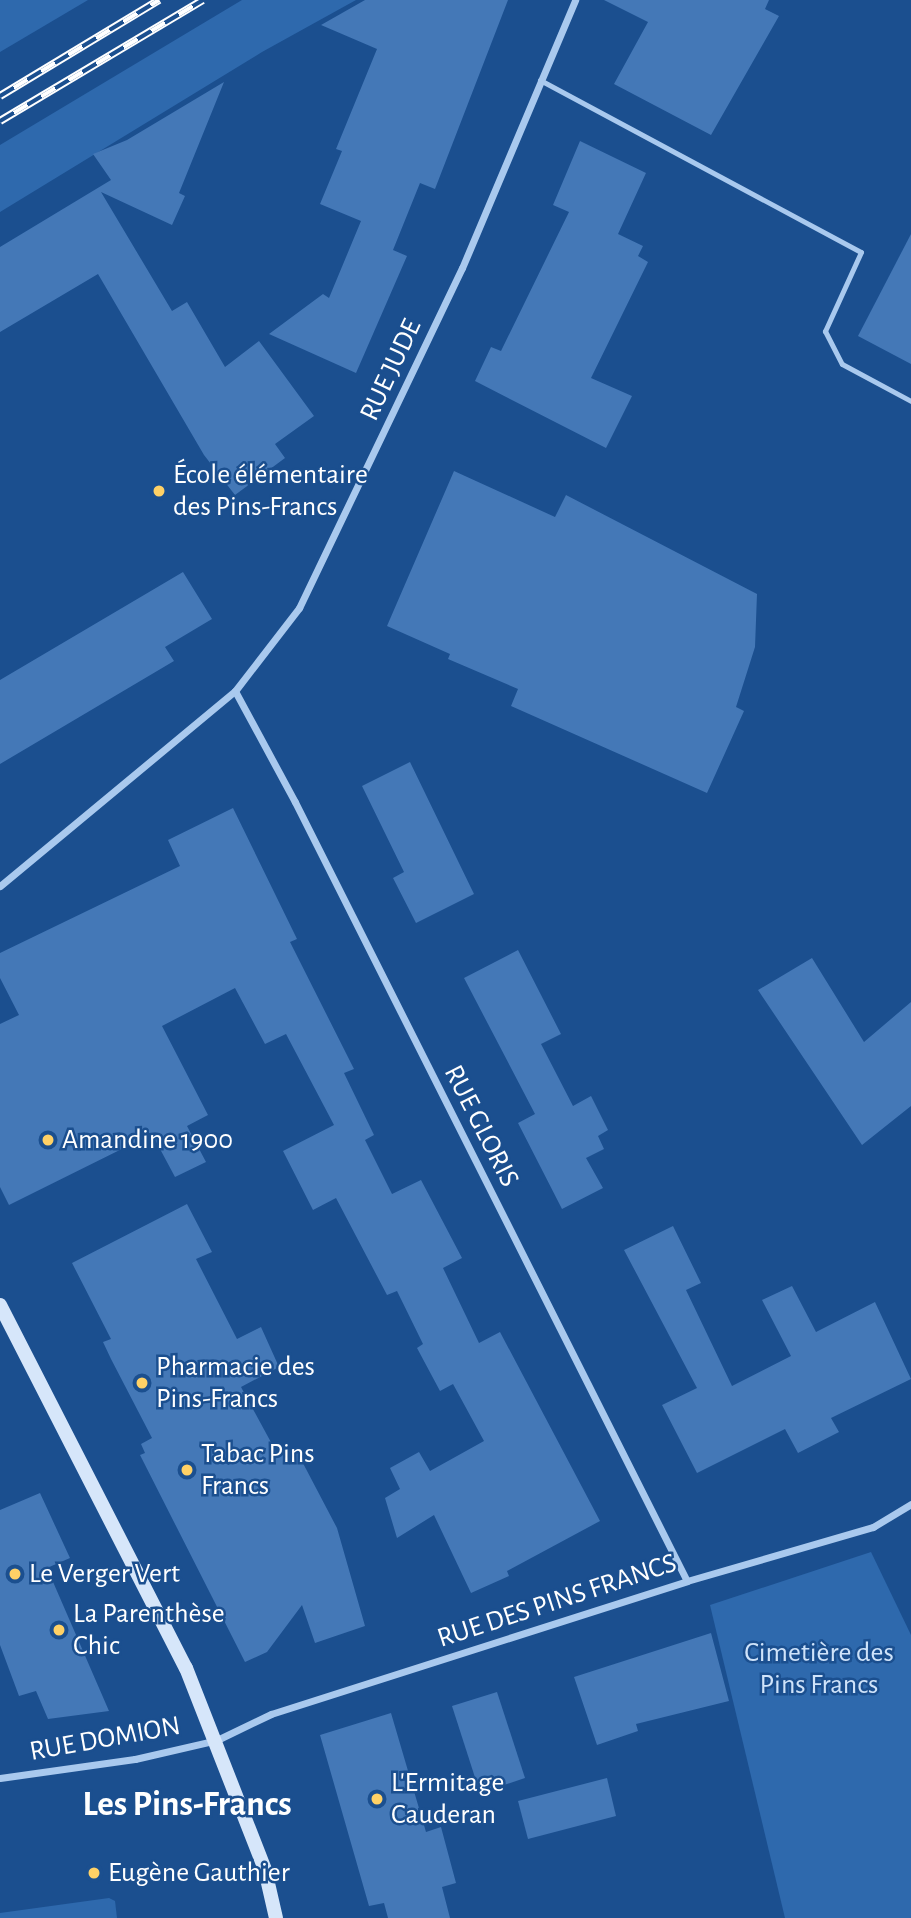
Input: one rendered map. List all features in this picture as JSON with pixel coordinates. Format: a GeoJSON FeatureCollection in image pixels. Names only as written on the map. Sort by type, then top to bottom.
{"type":"FeatureCollection","features":[{"type":"Feature","properties":{"kind":"main road"},"geometry":{"type":"LineString","coordinates":[[0,1306],[186,1668],[264,1870],[276,1918]]}},
{"type":"Feature","properties":{"kind":"street","name":"RUE JUDE"},"geometry":{"type":"LineString","coordinates":[[0,887],[235,691],[299,608],[462,268],[575,0]]}},
{"type":"Feature","properties":{"kind":"street","name":"RUE GLORIS"},"geometry":{"type":"LineString","coordinates":[[235,691],[295,802],[687,1581]]}},
{"type":"Feature","properties":{"kind":"street","name":"RUE DES PINS FRANCS"},"geometry":{"type":"LineString","coordinates":[[216,1741],[271,1714],[687,1581],[873,1527],[911,1504]]}},
{"type":"Feature","properties":{"kind":"street","name":"RUE DOMION"},"geometry":{"type":"LineString","coordinates":[[0,1778],[135,1759],[216,1741]]}},
{"type":"Feature","properties":{"kind":"lane"},"geometry":{"type":"LineString","coordinates":[[540,80],[861,252],[825,331],[842,364],[911,401]]}},
{"type":"Feature","properties":{"kind":"green space"},"geometry":{"type":"Polygon","coordinates":[[[0,0],[88,0],[0,52],[0,0]]]}},
{"type":"Feature","properties":{"kind":"green space"},"geometry":{"type":"Polygon","coordinates":[[[242,0],[356,0],[262,52],[0,212],[0,145],[242,0]]]}},
{"type":"Feature","properties":{"kind":"green space","name":"Cimetière des Pins Francs"},"geometry":{"type":"Polygon","coordinates":[[[871,1552],[911,1635],[911,1918],[785,1918],[710,1605],[871,1552]]]}},
{"type":"Feature","properties":{"kind":"green space"},"geometry":{"type":"Polygon","coordinates":[[[109,1898],[115,1901],[117,1918],[0,1918],[0,1913],[109,1898]]]}},
{"type":"Feature","properties":{"kind":"building"},"geometry":{"type":"Polygon","coordinates":[[[365,0],[508,0],[435,189],[420,183],[393,250],[407,256],[356,373],[269,334],[323,294],[329,298],[361,221],[320,204],[342,151],[336,149],[377,49],[321,25],[365,0]]]}},
{"type":"Feature","properties":{"kind":"building"},"geometry":{"type":"Polygon","coordinates":[[[604,0],[769,0],[765,9],[779,16],[711,135],[614,84],[648,22],[604,0]]]}},
{"type":"Feature","properties":{"kind":"building"},"geometry":{"type":"Polygon","coordinates":[[[224,82],[179,193],[185,196],[172,225],[101,192],[172,311],[187,302],[225,367],[259,341],[314,416],[275,444],[285,458],[235,495],[204,455],[98,274],[0,332],[0,247],[111,180],[93,154],[127,140],[224,82]]]}},
{"type":"Feature","properties":{"kind":"building"},"geometry":{"type":"Polygon","coordinates":[[[580,141],[646,173],[618,234],[643,246],[638,256],[648,262],[591,378],[632,396],[606,448],[475,381],[491,347],[501,351],[569,212],[553,205],[580,141]]]}},
{"type":"Feature","properties":{"kind":"building"},"geometry":{"type":"Polygon","coordinates":[[[911,234],[911,364],[858,336],[911,234]]]}},
{"type":"Feature","properties":{"kind":"building"},"geometry":{"type":"Polygon","coordinates":[[[454,471],[555,517],[566,495],[757,594],[755,647],[736,707],[744,711],[707,793],[511,706],[518,689],[448,659],[450,654],[387,626],[454,471]]]}},
{"type":"Feature","properties":{"kind":"building"},"geometry":{"type":"Polygon","coordinates":[[[183,572],[212,619],[165,647],[174,661],[0,764],[0,680],[183,572]]]}},
{"type":"Feature","properties":{"kind":"building"},"geometry":{"type":"Polygon","coordinates":[[[410,762],[474,894],[416,923],[393,878],[404,872],[362,786],[410,762]]]}},
{"type":"Feature","properties":{"kind":"building"},"geometry":{"type":"Polygon","coordinates":[[[233,808],[297,939],[290,942],[354,1069],[344,1073],[374,1135],[365,1140],[392,1194],[421,1180],[462,1258],[443,1268],[479,1343],[500,1332],[600,1521],[507,1571],[509,1576],[471,1593],[434,1515],[397,1538],[385,1498],[400,1489],[390,1468],[419,1452],[430,1471],[484,1441],[453,1384],[440,1391],[417,1348],[423,1344],[397,1291],[387,1295],[336,1198],[313,1210],[283,1151],[334,1125],[286,1034],[265,1044],[235,988],[162,1026],[208,1115],[187,1126],[206,1162],[175,1177],[152,1134],[9,1205],[0,1187],[0,1024],[19,1015],[0,978],[0,953],[180,866],[168,840],[233,808]]]}},
{"type":"Feature","properties":{"kind":"building"},"geometry":{"type":"Polygon","coordinates":[[[518,950],[561,1034],[541,1044],[573,1106],[591,1096],[608,1130],[598,1136],[604,1149],[586,1158],[603,1188],[562,1209],[518,1123],[535,1114],[464,978],[518,950]]]}},
{"type":"Feature","properties":{"kind":"building"},"geometry":{"type":"Polygon","coordinates":[[[812,958],[864,1042],[911,1002],[911,1106],[862,1145],[758,990],[812,958]]]}},
{"type":"Feature","properties":{"kind":"building"},"geometry":{"type":"Polygon","coordinates":[[[187,1204],[212,1252],[196,1259],[237,1339],[261,1327],[279,1367],[241,1387],[279,1457],[295,1448],[337,1528],[365,1626],[315,1643],[302,1605],[267,1652],[245,1662],[140,1455],[145,1453],[141,1444],[152,1438],[103,1342],[111,1339],[72,1263],[187,1204]]]}},
{"type":"Feature","properties":{"kind":"building"},"geometry":{"type":"Polygon","coordinates":[[[673,1226],[701,1283],[686,1290],[732,1386],[791,1356],[762,1300],[792,1286],[816,1332],[875,1302],[911,1379],[831,1418],[839,1432],[798,1453],[785,1429],[697,1473],[662,1405],[697,1388],[624,1250],[673,1226]]]}},
{"type":"Feature","properties":{"kind":"building"},"geometry":{"type":"Polygon","coordinates":[[[40,1493],[70,1558],[47,1568],[109,1711],[48,1719],[36,1691],[19,1696],[0,1645],[0,1510],[40,1493]]]}},
{"type":"Feature","properties":{"kind":"building"},"geometry":{"type":"Polygon","coordinates":[[[711,1633],[729,1701],[636,1724],[638,1731],[597,1745],[574,1677],[711,1633]]]}},
{"type":"Feature","properties":{"kind":"building"},"geometry":{"type":"Polygon","coordinates":[[[497,1692],[525,1778],[480,1793],[452,1706],[497,1692]]]}},
{"type":"Feature","properties":{"kind":"building","name":"L'Ermitage Cauderan"},"geometry":{"type":"Polygon","coordinates":[[[391,1713],[426,1832],[441,1827],[456,1883],[442,1887],[450,1918],[388,1918],[384,1903],[369,1906],[320,1735],[391,1713]]]}},
{"type":"Feature","properties":{"kind":"building"},"geometry":{"type":"Polygon","coordinates":[[[607,1778],[616,1816],[528,1839],[518,1801],[607,1778]]]}},
{"type":"Feature","properties":{"kind":"railway"},"geometry":{"type":"LineString","coordinates":[[0,96],[159,0]]}},
{"type":"Feature","properties":{"kind":"railway"},"geometry":{"type":"LineString","coordinates":[[0,121],[203,0]]}},
{"type":"Feature","properties":{"kind":"place","name":"École élémentaire des Pins-Francs"},"geometry":{"type":"Point","coordinates":[159,491]}},
{"type":"Feature","properties":{"kind":"place","name":"Amandine 1900"},"geometry":{"type":"Point","coordinates":[48,1140]}},
{"type":"Feature","properties":{"kind":"place","name":"Pharmacie des Pins-Francs"},"geometry":{"type":"Point","coordinates":[142,1383]}},
{"type":"Feature","properties":{"kind":"place","name":"Tabac Pins Francs"},"geometry":{"type":"Point","coordinates":[187,1470]}},
{"type":"Feature","properties":{"kind":"place","name":"Le Verger Vert"},"geometry":{"type":"Point","coordinates":[15,1574]}},
{"type":"Feature","properties":{"kind":"place","name":"La Parenthèse Chic"},"geometry":{"type":"Point","coordinates":[59,1630]}},
{"type":"Feature","properties":{"kind":"place","name":"L'Ermitage Cauderan"},"geometry":{"type":"Point","coordinates":[377,1799]}},
{"type":"Feature","properties":{"kind":"place","name":"Eugène Gauthier"},"geometry":{"type":"Point","coordinates":[94,1873]}},
{"type":"Feature","properties":{"kind":"district","name":"Les Pins-Francs"},"geometry":{"type":"Point","coordinates":[187,1805]}}]}
